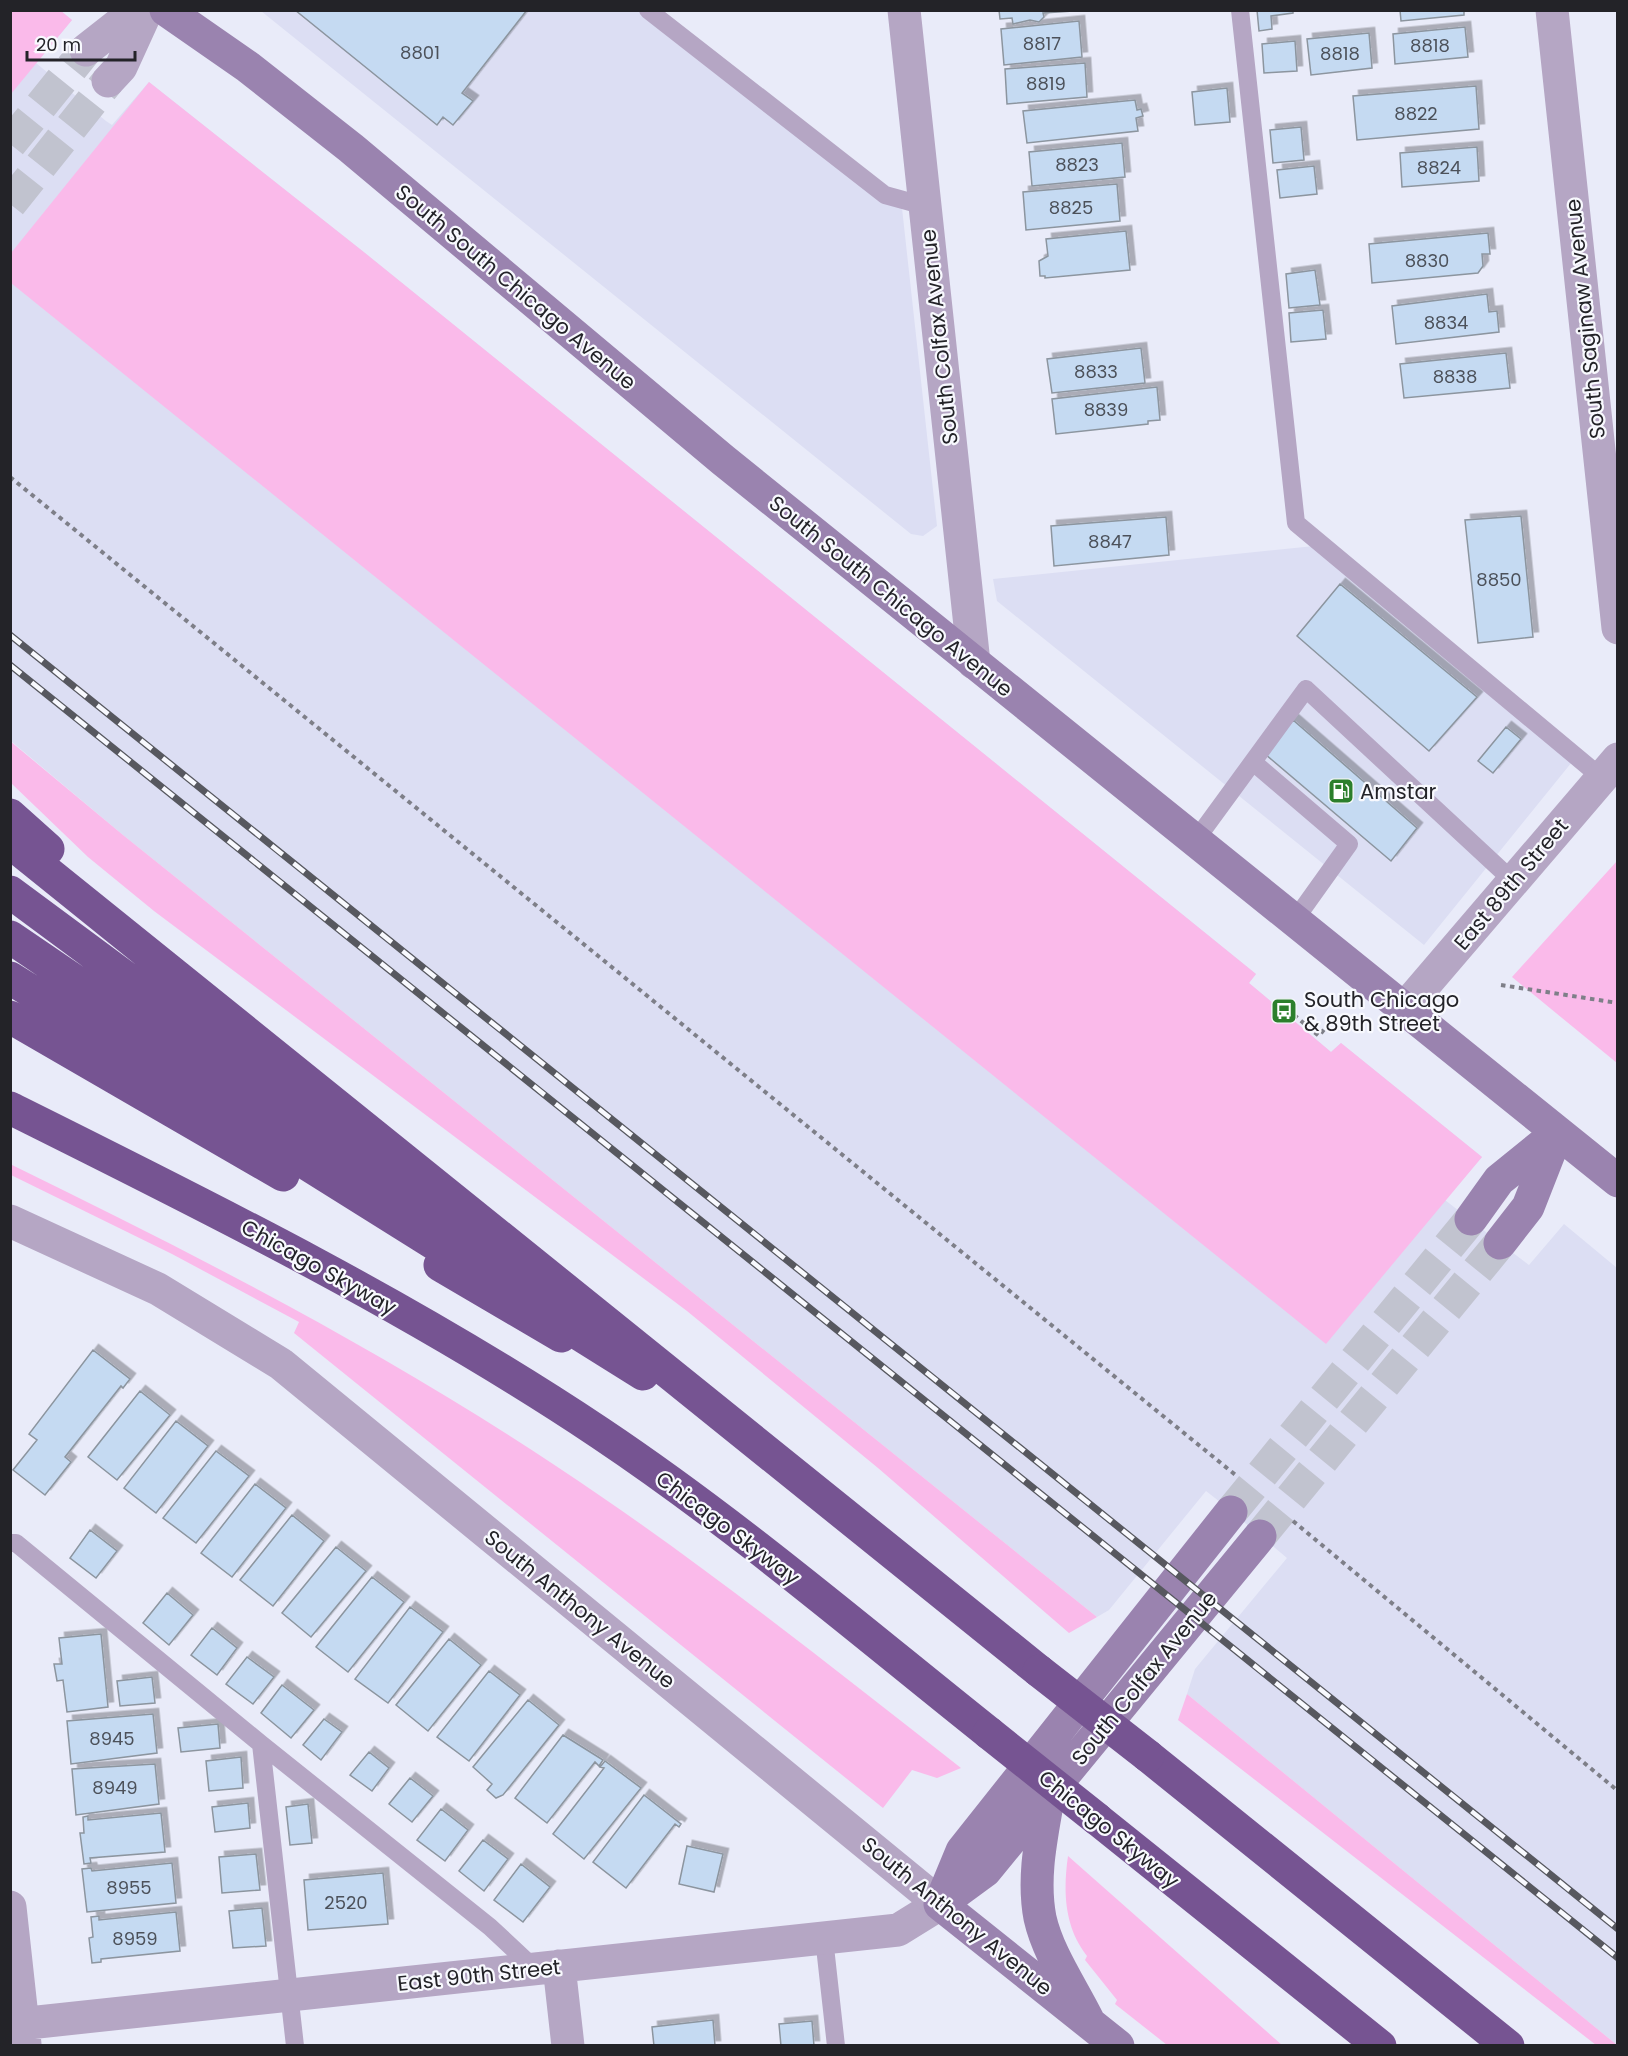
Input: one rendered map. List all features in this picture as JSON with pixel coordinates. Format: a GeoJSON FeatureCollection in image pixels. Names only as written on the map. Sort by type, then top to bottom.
{"type":"FeatureCollection","features":[{"type":"Feature","properties":{"kind":"highway"},"geometry":{"type":"LineString","coordinates":[[10,817],[771,1455]]}},
{"type":"Feature","properties":{"kind":"highway"},"geometry":{"type":"LineString","coordinates":[[10,842],[1508,2046]]}},
{"type":"Feature","properties":{"kind":"highway"},"geometry":{"type":"LineString","coordinates":[[10,867],[771,1455]]}},
{"type":"Feature","properties":{"kind":"highway"},"geometry":{"type":"LineString","coordinates":[[10,892],[771,1455]]}},
{"type":"Feature","properties":{"kind":"highway"},"geometry":{"type":"LineString","coordinates":[[10,915],[771,1455]]}},
{"type":"Feature","properties":{"kind":"highway"},"geometry":{"type":"LineString","coordinates":[[10,937],[771,1455]]}},
{"type":"Feature","properties":{"kind":"highway"},"geometry":{"type":"LineString","coordinates":[[10,958],[771,1455]]}},
{"type":"Feature","properties":{"kind":"highway"},"geometry":{"type":"LineString","coordinates":[[10,978],[771,1455]]}},
{"type":"Feature","properties":{"kind":"highway"},"geometry":{"type":"LineString","coordinates":[[10,998],[771,1455]]}},
{"type":"Feature","properties":{"kind":"highway"},"geometry":{"type":"LineString","coordinates":[[10,1017],[771,1455]]}},
{"type":"Feature","properties":{"kind":"highway","name":"Chicago Skyway"},"geometry":{"type":"LineString","coordinates":[[10,1108],[283,1246],[463,1347],[600,1433],[734,1530],[1380,2046]]}},
{"type":"Feature","properties":{"kind":"highway"},"geometry":{"type":"LineString","coordinates":[[1284,1968],[1355,2046]]}},
{"type":"Feature","properties":{"kind":"main road","name":"South South Chicago Avenue"},"geometry":{"type":"LineString","coordinates":[[166,10],[248,67],[351,148],[723,460],[1617,1181]]}},
{"type":"Feature","properties":{"kind":"main road"},"geometry":{"type":"LineString","coordinates":[[1471,1219],[1499,1180],[1557,1133]]}},
{"type":"Feature","properties":{"kind":"main road"},"geometry":{"type":"LineString","coordinates":[[1500,1243],[1528,1207],[1557,1133]]}},
{"type":"Feature","properties":{"kind":"main road","name":"South Colfax Avenue"},"geometry":{"type":"LineString","coordinates":[[940,1904],[962,1851],[1231,1512]]}},
{"type":"Feature","properties":{"kind":"main road","name":"South Colfax Avenue"},"geometry":{"type":"LineString","coordinates":[[940,1904],[985,1871],[1260,1536]]}},
{"type":"Feature","properties":{"kind":"main road"},"geometry":{"type":"LineString","coordinates":[[1048,1793],[1036,1869],[1040,1916],[1045,1935],[1089,2022]]}},
{"type":"Feature","properties":{"kind":"main road","name":"South Anthony Avenue"},"geometry":{"type":"LineString","coordinates":[[940,1904],[1119,2046]]}},
{"type":"Feature","properties":{"kind":"street"},"geometry":{"type":"LineString","coordinates":[[86,50],[136,10]]}},
{"type":"Feature","properties":{"kind":"street"},"geometry":{"type":"LineString","coordinates":[[108,81],[121,67],[147,10]]}},
{"type":"Feature","properties":{"kind":"street","name":"South Colfax Avenue"},"geometry":{"type":"LineString","coordinates":[[904,10],[974,663]]}},
{"type":"Feature","properties":{"kind":"street","name":"South Saginaw Avenue"},"geometry":{"type":"LineString","coordinates":[[1552,10],[1610,485],[1617,628]]}},
{"type":"Feature","properties":{"kind":"street","name":"East 89th Street"},"geometry":{"type":"LineString","coordinates":[[1404,1009],[1610,768]]}},
{"type":"Feature","properties":{"kind":"street","name":"South Anthony Avenue"},"geometry":{"type":"LineString","coordinates":[[10,1221],[158,1289],[281,1364],[940,1904]]}},
{"type":"Feature","properties":{"kind":"street","name":"East 90th Street"},"geometry":{"type":"LineString","coordinates":[[20,2031],[289,1995],[898,1930],[940,1904]]}},
{"type":"Feature","properties":{"kind":"street"},"geometry":{"type":"LineString","coordinates":[[10,1907],[20,2031]]}},
{"type":"Feature","properties":{"kind":"street"},"geometry":{"type":"LineString","coordinates":[[547,1968],[568,2046]]}},
{"type":"Feature","properties":{"kind":"lane"},"geometry":{"type":"LineString","coordinates":[[648,10],[885,195],[925,206]]}},
{"type":"Feature","properties":{"kind":"lane"},"geometry":{"type":"LineString","coordinates":[[1240,10],[1296,522],[1610,768]]}},
{"type":"Feature","properties":{"kind":"lane"},"geometry":{"type":"LineString","coordinates":[[1195,841],[1306,689],[1513,881]]}},
{"type":"Feature","properties":{"kind":"lane"},"geometry":{"type":"LineString","coordinates":[[1252,762],[1349,844],[1294,921]]}},
{"type":"Feature","properties":{"kind":"lane"},"geometry":{"type":"LineString","coordinates":[[10,1543],[16,1543],[261,1744],[490,1927],[547,1968]]}},
{"type":"Feature","properties":{"kind":"lane"},"geometry":{"type":"LineString","coordinates":[[261,1744],[295,2046]]}},
{"type":"Feature","properties":{"kind":"lane"},"geometry":{"type":"LineString","coordinates":[[824,1938],[836,2046]]}},
{"type":"Feature","properties":{"kind":"path"},"geometry":{"type":"LineString","coordinates":[[10,477],[1241,1479]]}},
{"type":"Feature","properties":{"kind":"path"},"geometry":{"type":"LineString","coordinates":[[1501,984],[1617,1003]]}},
{"type":"Feature","properties":{"kind":"path"},"geometry":{"type":"LineString","coordinates":[[1294,1015],[1319,1036],[1326,1027]]}},
{"type":"Feature","properties":{"kind":"path"},"geometry":{"type":"LineString","coordinates":[[1287,1516],[1617,1791]]}},
{"type":"Feature","properties":{"kind":"shaded area"},"geometry":{"type":"Polygon","coordinates":[[[11,10],[61,11],[72,20],[11,94],[11,10]]]}},
{"type":"Feature","properties":{"kind":"shaded area"},"geometry":{"type":"Polygon","coordinates":[[[10,11],[61,11],[72,20],[36,63],[106,121],[112,125],[149,82],[365,253],[1256,974],[1249,983],[1331,1052],[1341,1043],[1482,1157],[1445,1200],[1529,1265],[1564,1224],[1617,1268],[1617,2045],[1187,1694],[1195,1669],[1287,1558],[1215,1498],[1206,1491],[1109,1610],[1097,1617],[123,835],[11,741],[10,11]]]}},
{"type":"Feature","properties":{"kind":"shaded area"},"geometry":{"type":"Polygon","coordinates":[[[261,11],[648,11],[901,199],[937,526],[923,536],[911,534],[261,11]]]}},
{"type":"Feature","properties":{"kind":"shaded area"},"geometry":{"type":"Polygon","coordinates":[[[149,82],[365,253],[1256,974],[1249,983],[1331,1052],[1341,1043],[1482,1157],[1326,1344],[11,283],[11,253],[149,82]]]}},
{"type":"Feature","properties":{"kind":"shaded area"},"geometry":{"type":"Polygon","coordinates":[[[1324,545],[1576,757],[1424,945],[997,601],[993,579],[1324,545]]]}},
{"type":"Feature","properties":{"kind":"shaded area"},"geometry":{"type":"Polygon","coordinates":[[[10,741],[123,835],[1097,1617],[1069,1633],[878,1468],[687,1311],[154,911],[88,857],[11,783],[10,741]]]}},
{"type":"Feature","properties":{"kind":"shaded area"},"geometry":{"type":"Polygon","coordinates":[[[1617,861],[1617,1063],[1512,977],[1617,861]]]}},
{"type":"Feature","properties":{"kind":"shaded area"},"geometry":{"type":"Polygon","coordinates":[[[10,1164],[150,1233],[288,1306],[357,1344],[491,1424],[608,1501],[711,1575],[961,1768],[937,1778],[912,1770],[883,1808],[294,1333],[299,1322],[172,1254],[11,1175],[10,1164]]]}},
{"type":"Feature","properties":{"kind":"shaded area"},"geometry":{"type":"Polygon","coordinates":[[[1187,1694],[1617,2045],[1596,2045],[1178,1720],[1187,1694]]]}},
{"type":"Feature","properties":{"kind":"shaded area"},"geometry":{"type":"Polygon","coordinates":[[[1068,1856],[1282,2045],[1167,2045],[1115,2004],[1117,2000],[1085,1960],[1087,1956],[1079,1945],[1070,1921],[1066,1895],[1068,1856]]]}},
{"type":"Feature","properties":{"kind":"building"},"geometry":{"type":"Polygon","coordinates":[[[295,10],[527,10],[462,93],[473,101],[453,125],[443,117],[437,125],[295,10]]]}},
{"type":"Feature","properties":{"kind":"building"},"geometry":{"type":"Polygon","coordinates":[[[999,10],[1073,11],[1043,13],[1044,17],[1039,22],[1030,20],[1013,24],[1012,18],[1000,19],[999,10]]]}},
{"type":"Feature","properties":{"kind":"building"},"geometry":{"type":"Polygon","coordinates":[[[1257,10],[1293,10],[1293,13],[1271,16],[1272,29],[1259,31],[1257,10]]]}},
{"type":"Feature","properties":{"kind":"building"},"geometry":{"type":"Polygon","coordinates":[[[1400,10],[1464,10],[1464,15],[1401,21],[1400,10]]]}},
{"type":"Feature","properties":{"kind":"building"},"geometry":{"type":"Polygon","coordinates":[[[1079,21],[1082,57],[1004,65],[1001,29],[1079,21]]]}},
{"type":"Feature","properties":{"kind":"building"},"geometry":{"type":"Polygon","coordinates":[[[1465,27],[1468,57],[1395,64],[1393,34],[1465,27]]]}},
{"type":"Feature","properties":{"kind":"building"},"geometry":{"type":"Polygon","coordinates":[[[1369,33],[1372,68],[1311,75],[1307,39],[1369,33]]]}},
{"type":"Feature","properties":{"kind":"building"},"geometry":{"type":"Polygon","coordinates":[[[1295,41],[1297,71],[1264,73],[1262,44],[1295,41]]]}},
{"type":"Feature","properties":{"kind":"building"},"geometry":{"type":"Polygon","coordinates":[[[1085,63],[1087,97],[1007,104],[1005,69],[1085,63]]]}},
{"type":"Feature","properties":{"kind":"building"},"geometry":{"type":"Polygon","coordinates":[[[1476,86],[1479,129],[1357,140],[1353,96],[1476,86]]]}},
{"type":"Feature","properties":{"kind":"building"},"geometry":{"type":"Polygon","coordinates":[[[1227,88],[1230,122],[1195,125],[1192,92],[1227,88]]]}},
{"type":"Feature","properties":{"kind":"building"},"geometry":{"type":"Polygon","coordinates":[[[1135,100],[1137,110],[1141,109],[1143,116],[1136,118],[1138,131],[1027,143],[1023,111],[1135,100]]]}},
{"type":"Feature","properties":{"kind":"building"},"geometry":{"type":"Polygon","coordinates":[[[1301,127],[1304,160],[1273,163],[1270,130],[1301,127]]]}},
{"type":"Feature","properties":{"kind":"building"},"geometry":{"type":"Polygon","coordinates":[[[1122,143],[1125,177],[1032,186],[1029,152],[1122,143]]]}},
{"type":"Feature","properties":{"kind":"building"},"geometry":{"type":"Polygon","coordinates":[[[1477,147],[1479,181],[1402,187],[1400,153],[1477,147]]]}},
{"type":"Feature","properties":{"kind":"building"},"geometry":{"type":"Polygon","coordinates":[[[1314,166],[1317,194],[1280,198],[1277,170],[1314,166]]]}},
{"type":"Feature","properties":{"kind":"building"},"geometry":{"type":"Polygon","coordinates":[[[1117,184],[1120,221],[1026,230],[1023,192],[1117,184]]]}},
{"type":"Feature","properties":{"kind":"building"},"geometry":{"type":"Polygon","coordinates":[[[1126,231],[1130,270],[1045,278],[1045,276],[1040,276],[1039,261],[1048,256],[1046,239],[1126,231]]]}},
{"type":"Feature","properties":{"kind":"building"},"geometry":{"type":"Polygon","coordinates":[[[1488,233],[1490,254],[1482,254],[1483,266],[1478,273],[1372,283],[1369,244],[1488,233]]]}},
{"type":"Feature","properties":{"kind":"building"},"geometry":{"type":"Polygon","coordinates":[[[1315,270],[1320,305],[1289,308],[1286,274],[1315,270]]]}},
{"type":"Feature","properties":{"kind":"building"},"geometry":{"type":"Polygon","coordinates":[[[1487,294],[1489,312],[1497,311],[1499,332],[1396,344],[1392,306],[1487,294]]]}},
{"type":"Feature","properties":{"kind":"building"},"geometry":{"type":"Polygon","coordinates":[[[1323,310],[1326,339],[1291,342],[1289,313],[1323,310]]]}},
{"type":"Feature","properties":{"kind":"building"},"geometry":{"type":"Polygon","coordinates":[[[1141,348],[1145,383],[1052,393],[1047,359],[1141,348]]]}},
{"type":"Feature","properties":{"kind":"building"},"geometry":{"type":"Polygon","coordinates":[[[1506,353],[1510,388],[1404,398],[1400,364],[1506,353]]]}},
{"type":"Feature","properties":{"kind":"building"},"geometry":{"type":"Polygon","coordinates":[[[1157,387],[1160,420],[1148,421],[1148,424],[1056,434],[1052,399],[1157,387]]]}},
{"type":"Feature","properties":{"kind":"building"},"geometry":{"type":"Polygon","coordinates":[[[1521,516],[1533,637],[1478,643],[1465,520],[1521,516]]]}},
{"type":"Feature","properties":{"kind":"building"},"geometry":{"type":"Polygon","coordinates":[[[1166,517],[1169,555],[1054,566],[1051,526],[1166,517]]]}},
{"type":"Feature","properties":{"kind":"building"},"geometry":{"type":"Polygon","coordinates":[[[1340,584],[1477,697],[1429,751],[1297,636],[1340,584]]]}},
{"type":"Feature","properties":{"kind":"building","name":"Amstar"},"geometry":{"type":"Polygon","coordinates":[[[1293,720],[1417,828],[1391,861],[1265,754],[1293,720]]]}},
{"type":"Feature","properties":{"kind":"building"},"geometry":{"type":"Polygon","coordinates":[[[1506,727],[1521,739],[1493,773],[1478,761],[1506,727]]]}},
{"type":"Feature","properties":{"kind":"building"},"geometry":{"type":"Polygon","coordinates":[[[93,1350],[130,1379],[123,1388],[121,1386],[65,1457],[71,1462],[45,1495],[13,1470],[37,1440],[29,1434],[93,1350]]]}},
{"type":"Feature","properties":{"kind":"building"},"geometry":{"type":"Polygon","coordinates":[[[140,1391],[170,1415],[117,1480],[88,1457],[140,1391]]]}},
{"type":"Feature","properties":{"kind":"building"},"geometry":{"type":"Polygon","coordinates":[[[176,1421],[208,1446],[156,1513],[124,1488],[176,1421]]]}},
{"type":"Feature","properties":{"kind":"building"},"geometry":{"type":"Polygon","coordinates":[[[216,1451],[249,1476],[196,1543],[163,1518],[216,1451]]]}},
{"type":"Feature","properties":{"kind":"building"},"geometry":{"type":"Polygon","coordinates":[[[255,1484],[286,1508],[232,1577],[201,1553],[255,1484]]]}},
{"type":"Feature","properties":{"kind":"building"},"geometry":{"type":"Polygon","coordinates":[[[292,1515],[324,1541],[273,1606],[240,1580],[292,1515]]]}},
{"type":"Feature","properties":{"kind":"building"},"geometry":{"type":"Polygon","coordinates":[[[90,1530],[117,1551],[96,1578],[70,1558],[90,1530]]]}},
{"type":"Feature","properties":{"kind":"building"},"geometry":{"type":"Polygon","coordinates":[[[336,1547],[366,1571],[311,1637],[282,1613],[336,1547]]]}},
{"type":"Feature","properties":{"kind":"building"},"geometry":{"type":"Polygon","coordinates":[[[372,1577],[404,1602],[348,1672],[316,1647],[372,1577]]]}},
{"type":"Feature","properties":{"kind":"building"},"geometry":{"type":"Polygon","coordinates":[[[167,1593],[193,1615],[169,1645],[143,1623],[167,1593]]]}},
{"type":"Feature","properties":{"kind":"building"},"geometry":{"type":"Polygon","coordinates":[[[410,1607],[443,1632],[388,1703],[355,1679],[410,1607]]]}},
{"type":"Feature","properties":{"kind":"building"},"geometry":{"type":"Polygon","coordinates":[[[212,1628],[237,1648],[217,1675],[191,1655],[212,1628]]]}},
{"type":"Feature","properties":{"kind":"building"},"geometry":{"type":"Polygon","coordinates":[[[101,1634],[108,1707],[67,1712],[63,1680],[57,1681],[54,1664],[62,1664],[59,1638],[101,1634]]]}},
{"type":"Feature","properties":{"kind":"building"},"geometry":{"type":"Polygon","coordinates":[[[449,1639],[481,1665],[428,1731],[396,1705],[449,1639]]]}},
{"type":"Feature","properties":{"kind":"building"},"geometry":{"type":"Polygon","coordinates":[[[247,1657],[274,1677],[253,1704],[226,1684],[247,1657]]]}},
{"type":"Feature","properties":{"kind":"building"},"geometry":{"type":"Polygon","coordinates":[[[489,1671],[520,1695],[469,1761],[437,1737],[489,1671]]]}},
{"type":"Feature","properties":{"kind":"building"},"geometry":{"type":"Polygon","coordinates":[[[152,1677],[155,1703],[120,1706],[117,1681],[152,1677]]]}},
{"type":"Feature","properties":{"kind":"building"},"geometry":{"type":"Polygon","coordinates":[[[282,1685],[314,1710],[291,1738],[261,1713],[282,1685]]]}},
{"type":"Feature","properties":{"kind":"building"},"geometry":{"type":"Polygon","coordinates":[[[528,1700],[559,1725],[503,1795],[496,1798],[487,1790],[492,1784],[473,1767],[528,1700]]]}},
{"type":"Feature","properties":{"kind":"building"},"geometry":{"type":"Polygon","coordinates":[[[153,1714],[157,1753],[71,1764],[67,1721],[153,1714]]]}},
{"type":"Feature","properties":{"kind":"building"},"geometry":{"type":"Polygon","coordinates":[[[324,1719],[342,1732],[321,1760],[303,1745],[324,1719]]]}},
{"type":"Feature","properties":{"kind":"building"},"geometry":{"type":"Polygon","coordinates":[[[218,1724],[220,1748],[181,1752],[178,1728],[218,1724]]]}},
{"type":"Feature","properties":{"kind":"building"},"geometry":{"type":"Polygon","coordinates":[[[563,1735],[603,1760],[599,1766],[595,1762],[547,1823],[515,1798],[563,1735]]]}},
{"type":"Feature","properties":{"kind":"building"},"geometry":{"type":"Polygon","coordinates":[[[369,1752],[389,1768],[372,1791],[350,1775],[369,1752]]]}},
{"type":"Feature","properties":{"kind":"building"},"geometry":{"type":"Polygon","coordinates":[[[241,1757],[243,1788],[209,1791],[206,1761],[241,1757]]]}},
{"type":"Feature","properties":{"kind":"building"},"geometry":{"type":"Polygon","coordinates":[[[605,1761],[641,1788],[584,1859],[553,1834],[604,1768],[600,1767],[605,1761]]]}},
{"type":"Feature","properties":{"kind":"building"},"geometry":{"type":"Polygon","coordinates":[[[155,1764],[159,1804],[76,1815],[72,1769],[155,1764]]]}},
{"type":"Feature","properties":{"kind":"building"},"geometry":{"type":"Polygon","coordinates":[[[410,1778],[433,1796],[412,1822],[389,1804],[410,1778]]]}},
{"type":"Feature","properties":{"kind":"building"},"geometry":{"type":"Polygon","coordinates":[[[644,1795],[681,1824],[679,1827],[675,1824],[626,1888],[593,1862],[644,1795]]]}},
{"type":"Feature","properties":{"kind":"building"},"geometry":{"type":"Polygon","coordinates":[[[248,1803],[250,1828],[215,1832],[212,1807],[248,1803]]]}},
{"type":"Feature","properties":{"kind":"building"},"geometry":{"type":"Polygon","coordinates":[[[308,1804],[312,1843],[290,1845],[286,1807],[308,1804]]]}},
{"type":"Feature","properties":{"kind":"building"},"geometry":{"type":"Polygon","coordinates":[[[441,1809],[468,1830],[445,1861],[417,1840],[441,1809]]]}},
{"type":"Feature","properties":{"kind":"building"},"geometry":{"type":"Polygon","coordinates":[[[161,1813],[165,1852],[90,1858],[91,1863],[84,1864],[80,1833],[84,1833],[83,1817],[88,1816],[88,1820],[161,1813]]]}},
{"type":"Feature","properties":{"kind":"building"},"geometry":{"type":"Polygon","coordinates":[[[483,1840],[508,1859],[484,1891],[459,1871],[483,1840]]]}},
{"type":"Feature","properties":{"kind":"building"},"geometry":{"type":"Polygon","coordinates":[[[687,1846],[723,1854],[714,1892],[679,1884],[687,1846]]]}},
{"type":"Feature","properties":{"kind":"building"},"geometry":{"type":"Polygon","coordinates":[[[256,1854],[260,1890],[222,1893],[219,1857],[256,1854]]]}},
{"type":"Feature","properties":{"kind":"building"},"geometry":{"type":"Polygon","coordinates":[[[172,1863],[176,1903],[87,1912],[82,1869],[91,1868],[92,1871],[172,1863]]]}},
{"type":"Feature","properties":{"kind":"building"},"geometry":{"type":"Polygon","coordinates":[[[521,1864],[550,1887],[523,1922],[494,1900],[521,1864]]]}},
{"type":"Feature","properties":{"kind":"building"},"geometry":{"type":"Polygon","coordinates":[[[383,1873],[388,1924],[308,1930],[304,1880],[383,1873]]]}},
{"type":"Feature","properties":{"kind":"building"},"geometry":{"type":"Polygon","coordinates":[[[262,1908],[266,1946],[233,1948],[229,1911],[262,1908]]]}},
{"type":"Feature","properties":{"kind":"building"},"geometry":{"type":"Polygon","coordinates":[[[176,1912],[180,1951],[101,1959],[101,1962],[92,1963],[89,1938],[93,1937],[91,1917],[99,1916],[99,1920],[176,1912]]]}},
{"type":"Feature","properties":{"kind":"building"},"geometry":{"type":"Polygon","coordinates":[[[713,2020],[715,2046],[654,2046],[652,2027],[713,2020]]]}},
{"type":"Feature","properties":{"kind":"building"},"geometry":{"type":"Polygon","coordinates":[[[812,2021],[814,2046],[781,2046],[779,2024],[812,2021]]]}},
{"type":"Feature","properties":{"kind":"tunnel"},"geometry":{"type":"LineString","coordinates":[[10,144],[86,50]]}},
{"type":"Feature","properties":{"kind":"tunnel"},"geometry":{"type":"LineString","coordinates":[[10,204],[108,81]]}},
{"type":"Feature","properties":{"kind":"tunnel"},"geometry":{"type":"LineString","coordinates":[[1231,1512],[1471,1219]]}},
{"type":"Feature","properties":{"kind":"tunnel"},"geometry":{"type":"LineString","coordinates":[[1260,1536],[1500,1243]]}},
{"type":"Feature","properties":{"kind":"railway"},"geometry":{"type":"LineString","coordinates":[[10,635],[1618,1929]]}},
{"type":"Feature","properties":{"kind":"railway"},"geometry":{"type":"LineString","coordinates":[[10,665],[1618,1958]]}},
{"type":"Feature","properties":{"kind":"place","name":"Amstar"},"geometry":{"type":"Point","coordinates":[1341,791]}},
{"type":"Feature","properties":{"kind":"place","name":"South Chicago & 89th Street"},"geometry":{"type":"Point","coordinates":[1284,1011]}}]}
